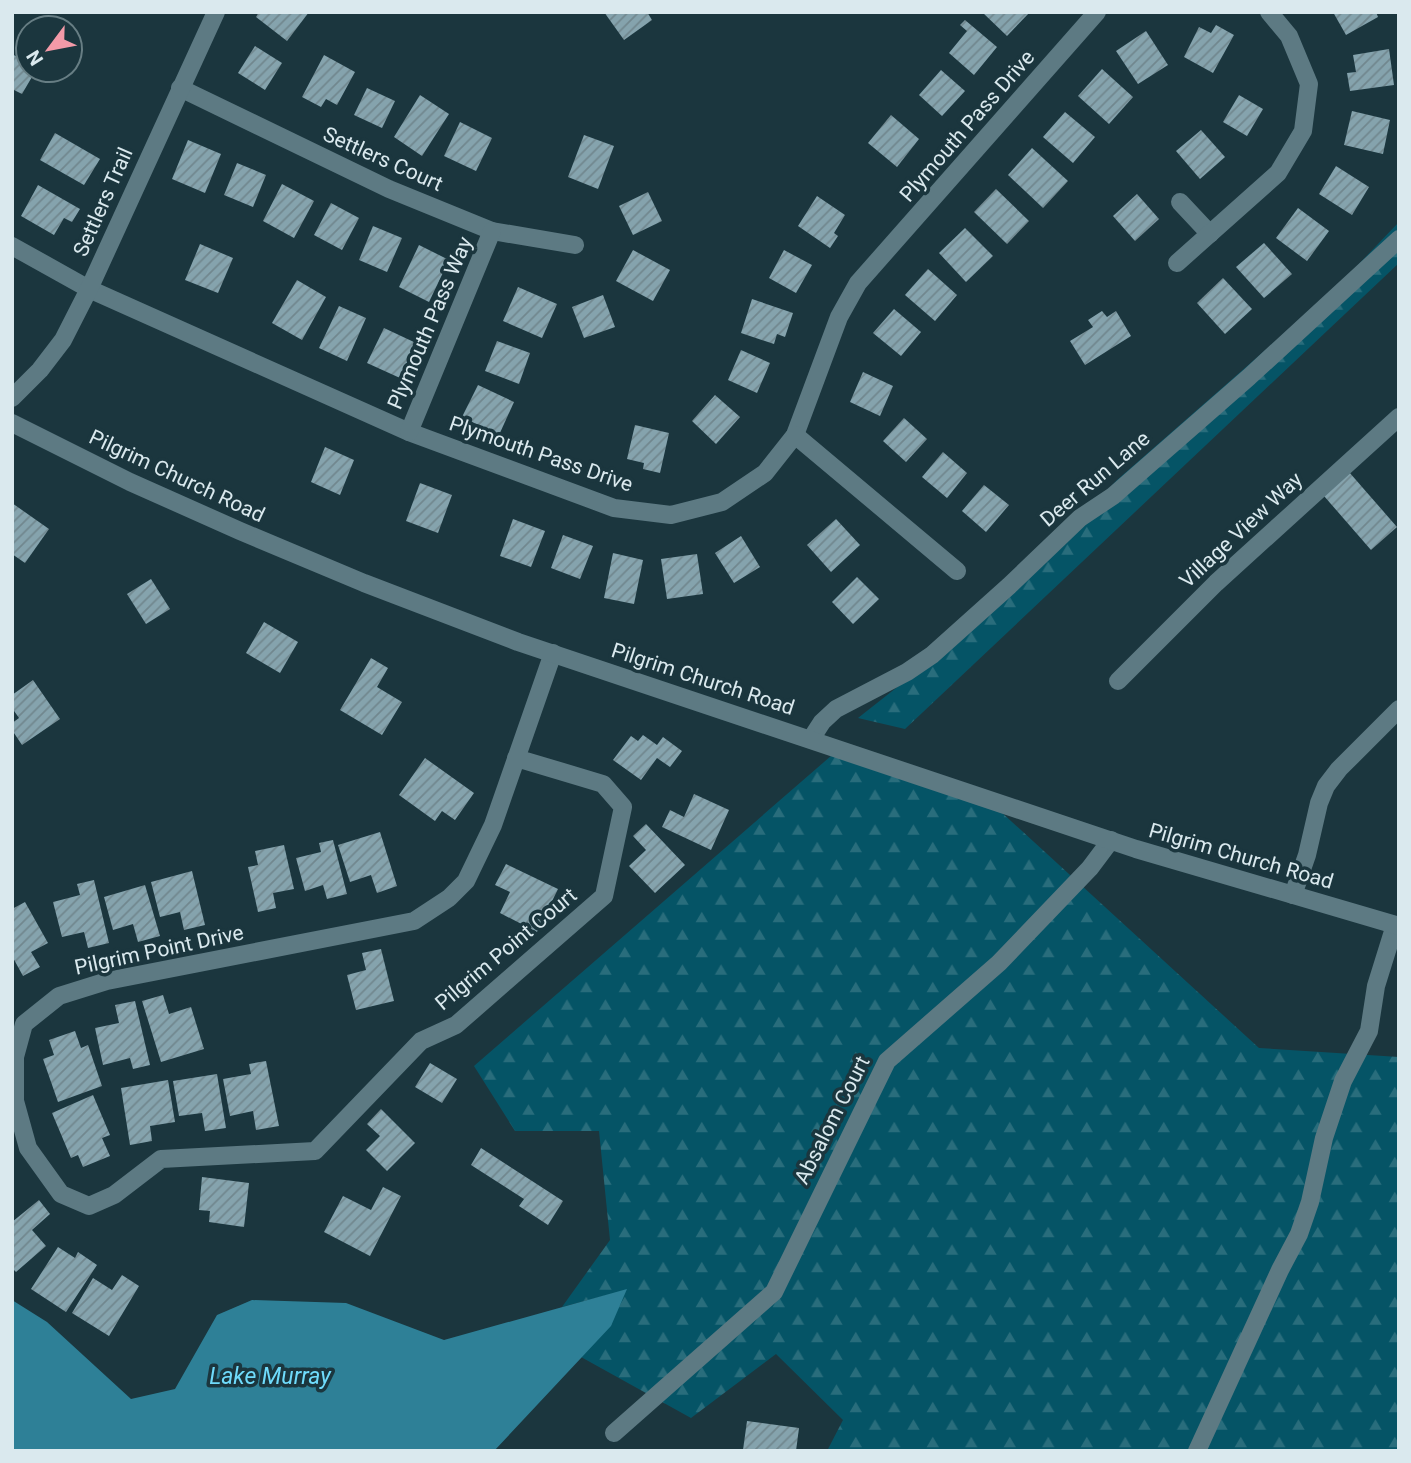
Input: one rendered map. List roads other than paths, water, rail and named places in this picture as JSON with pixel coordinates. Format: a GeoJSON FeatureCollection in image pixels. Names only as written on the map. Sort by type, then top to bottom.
{"type":"FeatureCollection","features":[{"type":"Feature","properties":{"kind":"street","name":"Settlers Trail"},"geometry":{"type":"LineString","coordinates":[[12,398],[40,370],[63,340],[216,12]]}},
{"type":"Feature","properties":{"kind":"street","name":"Plymouth Pass Drive"},"geometry":{"type":"LineString","coordinates":[[12,246],[89,289],[409,432],[614,508],[671,515],[722,502],[765,473],[795,435],[839,317],[858,283],[1097,12]]}},
{"type":"Feature","properties":{"kind":"street"},"geometry":{"type":"LineString","coordinates":[[1177,263],[1279,173],[1303,131],[1309,84],[1289,36],[1269,12]]}},
{"type":"Feature","properties":{"kind":"street","name":"Settlers Court"},"geometry":{"type":"LineString","coordinates":[[180,88],[389,189],[492,231],[575,245]]}},
{"type":"Feature","properties":{"kind":"street"},"geometry":{"type":"LineString","coordinates":[[1180,202],[1210,234]]}},
{"type":"Feature","properties":{"kind":"street","name":"Plymouth Pass Way"},"geometry":{"type":"LineString","coordinates":[[409,432],[492,231]]}},
{"type":"Feature","properties":{"kind":"street","name":"Deer Run Lane"},"geometry":{"type":"LineString","coordinates":[[811,739],[835,709],[907,672],[932,655],[1080,518],[1114,496],[1399,239]]}},
{"type":"Feature","properties":{"kind":"street","name":"Village View Way"},"geometry":{"type":"LineString","coordinates":[[1118,681],[1216,583],[1399,416]]}},
{"type":"Feature","properties":{"kind":"street","name":"Pilgrim Church Road"},"geometry":{"type":"LineString","coordinates":[[12,423],[131,482],[306,560],[553,653],[1111,840],[1397,926]]}},
{"type":"Feature","properties":{"kind":"street"},"geometry":{"type":"LineString","coordinates":[[795,435],[957,571]]}},
{"type":"Feature","properties":{"kind":"street","name":"Pilgrim Point Drive"},"geometry":{"type":"LineString","coordinates":[[315,1151],[162,1158],[114,1195],[89,1206],[61,1194],[28,1148],[15,1101],[15,1057],[24,1024],[59,996],[107,981],[414,921],[449,898],[466,881],[494,825],[553,653]]}},
{"type":"Feature","properties":{"kind":"street"},"geometry":{"type":"LineString","coordinates":[[1293,895],[1326,786],[1339,769],[1399,709]]}},
{"type":"Feature","properties":{"kind":"street","name":"Pilgrim Point Court"},"geometry":{"type":"LineString","coordinates":[[315,1151],[421,1041],[456,1025],[604,896],[623,807],[603,784],[516,758]]}},
{"type":"Feature","properties":{"kind":"street","name":"Absalom Court"},"geometry":{"type":"LineString","coordinates":[[614,1433],[774,1292],[887,1061],[999,964],[1090,868],[1111,840]]}},
{"type":"Feature","properties":{"kind":"street"},"geometry":{"type":"LineString","coordinates":[[1197,1451],[1299,1234],[1310,1202],[1324,1138],[1339,1092],[1369,1031],[1376,986],[1397,926]]}},
{"type":"Feature","properties":{"kind":"water","name":"Lake Murray"},"geometry":{"type":"Polygon","coordinates":[[[627,1289],[611,1326],[494,1451],[12,1451],[12,1300],[47,1322],[131,1399],[175,1389],[217,1315],[252,1300],[346,1303],[444,1340],[627,1289]]]}}]}
